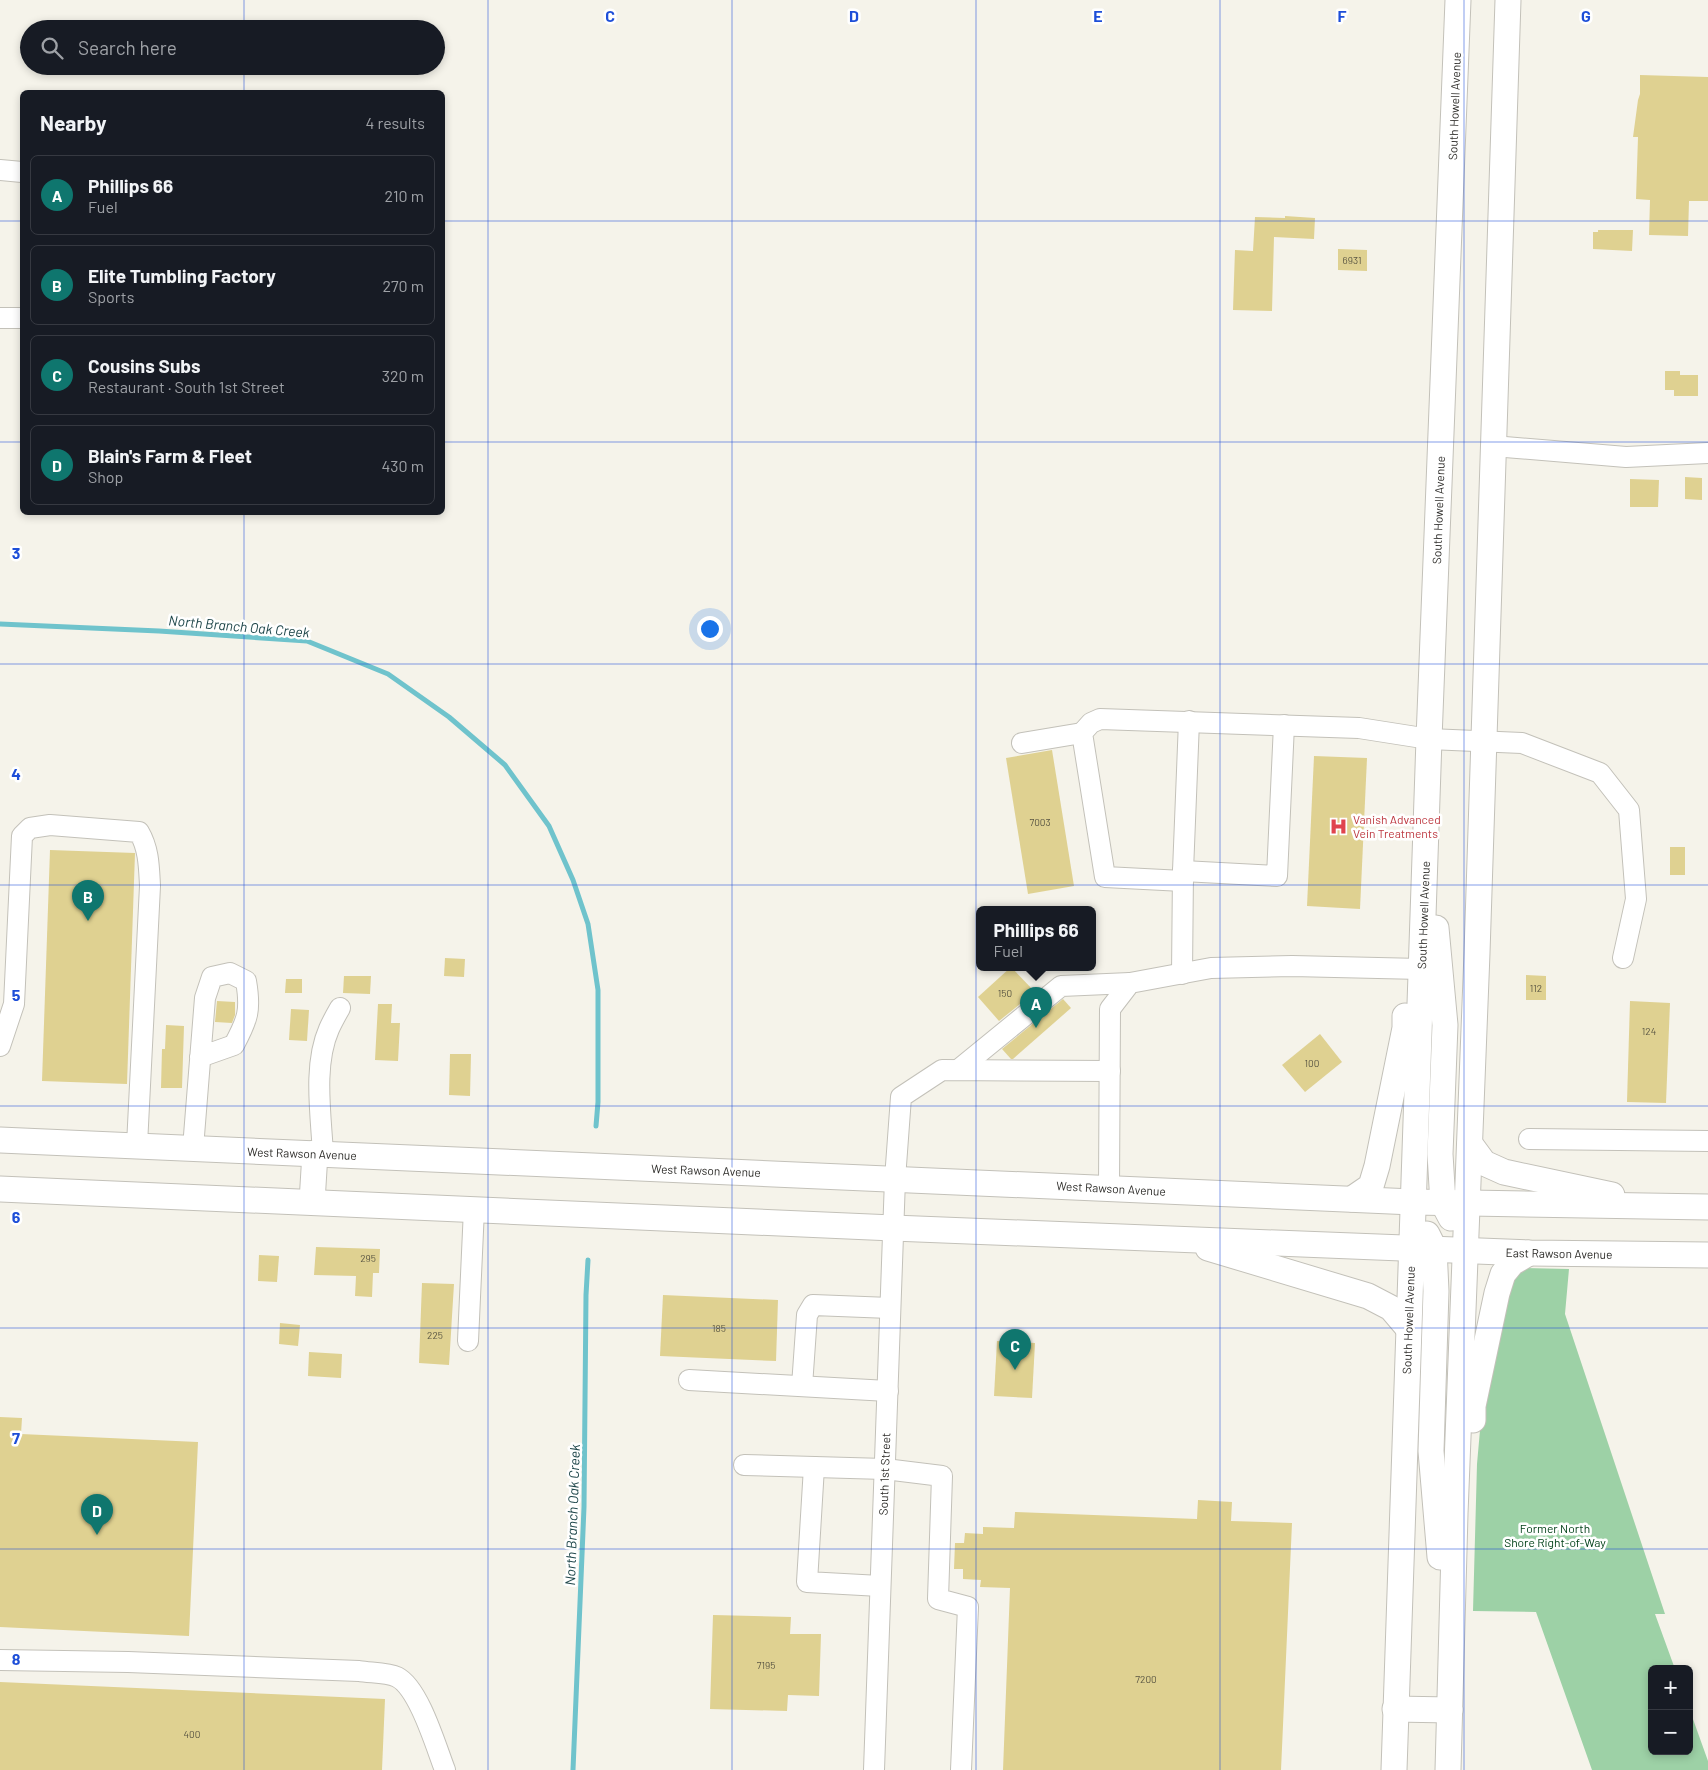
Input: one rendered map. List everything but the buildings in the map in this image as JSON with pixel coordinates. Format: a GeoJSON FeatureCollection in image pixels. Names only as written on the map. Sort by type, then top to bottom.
{"type":"FeatureCollection","features":[{"type":"Feature","properties":{"kind":"main road","name":"South Howell Avenue"},"geometry":{"type":"LineString","coordinates":[[1394,1770],[1408,1328],[1422,1248],[1413,1202],[1414,969],[1408,941],[1424,878],[1458,0]]}},
{"type":"Feature","properties":{"kind":"main road"},"geometry":{"type":"LineString","coordinates":[[1456,1203],[1470,1144],[1508,0]]}},
{"type":"Feature","properties":{"kind":"main road"},"geometry":{"type":"LineString","coordinates":[[1426,821],[1444,1024],[1440,1154],[1456,1203],[1466,1250],[1455,1514],[1448,1770]]}},
{"type":"Feature","properties":{"kind":"main road"},"geometry":{"type":"LineString","coordinates":[[1352,1199],[1371,1186],[1378,1166],[1405,1028],[1414,969]]}},
{"type":"Feature","properties":{"kind":"main road","name":"West Rawson Avenue"},"geometry":{"type":"LineString","coordinates":[[0,1140],[1413,1202]]}},
{"type":"Feature","properties":{"kind":"main road"},"geometry":{"type":"LineString","coordinates":[[1470,1144],[1484,1163],[1504,1172],[1663,1206]]}},
{"type":"Feature","properties":{"kind":"main road"},"geometry":{"type":"LineString","coordinates":[[312,1202],[319,1154]]}},
{"type":"Feature","properties":{"kind":"main road"},"geometry":{"type":"LineString","coordinates":[[0,1189],[893,1228],[1422,1248],[1436,1290],[1431,1451],[1441,1569],[1452,1622]]}},
{"type":"Feature","properties":{"kind":"main road"},"geometry":{"type":"LineString","coordinates":[[1413,1202],[1708,1207]]}},
{"type":"Feature","properties":{"kind":"main road"},"geometry":{"type":"LineString","coordinates":[[1174,1238],[1368,1296],[1391,1308],[1408,1328]]}},
{"type":"Feature","properties":{"kind":"main road","name":"East Rawson Avenue"},"geometry":{"type":"LineString","coordinates":[[1422,1248],[1529,1253],[1708,1255]]}},
{"type":"Feature","properties":{"kind":"main road"},"geometry":{"type":"LineString","coordinates":[[1455,1514],[1469,1487],[1473,1406],[1497,1293],[1503,1274],[1512,1262],[1529,1253]]}},
{"type":"Feature","properties":{"kind":"main road"},"geometry":{"type":"LineString","coordinates":[[1395,1709],[1450,1710]]}},
{"type":"Feature","properties":{"kind":"street"},"geometry":{"type":"LineString","coordinates":[[0,170],[20,172]]}},
{"type":"Feature","properties":{"kind":"street"},"geometry":{"type":"LineString","coordinates":[[0,318],[20,318]]}},
{"type":"Feature","properties":{"kind":"street"},"geometry":{"type":"LineString","coordinates":[[1493,446],[1626,457],[1708,453]]}},
{"type":"Feature","properties":{"kind":"street"},"geometry":{"type":"LineString","coordinates":[[1022,742],[1082,733],[1091,723],[1100,719],[1358,728],[1429,739],[1522,743],[1600,773],[1629,810],[1636,899],[1623,958]]}},
{"type":"Feature","properties":{"kind":"street"},"geometry":{"type":"LineString","coordinates":[[1182,974],[1183,876],[1189,721]]}},
{"type":"Feature","properties":{"kind":"street"},"geometry":{"type":"LineString","coordinates":[[1082,733],[1105,877],[1277,876],[1284,725]]}},
{"type":"Feature","properties":{"kind":"street"},"geometry":{"type":"LineString","coordinates":[[0,1046],[14,1004],[22,836],[30,828],[50,825],[139,832],[145,841],[149,858],[150,886],[137,1146]]}},
{"type":"Feature","properties":{"kind":"street"},"geometry":{"type":"LineString","coordinates":[[958,1070],[1061,986],[1130,983],[1211,968],[1292,966],[1414,969]]}},
{"type":"Feature","properties":{"kind":"street"},"geometry":{"type":"LineString","coordinates":[[1109,1188],[1110,1008],[1130,983]]}},
{"type":"Feature","properties":{"kind":"street"},"geometry":{"type":"LineString","coordinates":[[319,1154],[321,1057],[328,1030],[340,1008]]}},
{"type":"Feature","properties":{"kind":"street"},"geometry":{"type":"LineString","coordinates":[[192,1148],[200,1057]]}},
{"type":"Feature","properties":{"kind":"street","name":"South 1st Street"},"geometry":{"type":"LineString","coordinates":[[874,1770],[895,1178],[901,1097],[942,1070],[958,1070]]}},
{"type":"Feature","properties":{"kind":"street"},"geometry":{"type":"LineString","coordinates":[[958,1070],[1110,1071]]}},
{"type":"Feature","properties":{"kind":"street"},"geometry":{"type":"LineString","coordinates":[[1529,1139],[1708,1141]]}},
{"type":"Feature","properties":{"kind":"street"},"geometry":{"type":"LineString","coordinates":[[468,1341],[474,1209]]}},
{"type":"Feature","properties":{"kind":"street"},"geometry":{"type":"LineString","coordinates":[[802,1386],[806,1315],[813,1305],[890,1308]]}},
{"type":"Feature","properties":{"kind":"street"},"geometry":{"type":"LineString","coordinates":[[689,1380],[888,1390]]}},
{"type":"Feature","properties":{"kind":"street"},"geometry":{"type":"LineString","coordinates":[[744,1465],[885,1469],[942,1476],[938,1599],[968,1607],[961,1770]]}},
{"type":"Feature","properties":{"kind":"street"},"geometry":{"type":"LineString","coordinates":[[814,1467],[807,1582],[880,1586]]}},
{"type":"Feature","properties":{"kind":"street"},"geometry":{"type":"LineString","coordinates":[[0,1660],[128,1662],[359,1670],[396,1677],[408,1685],[424,1714],[445,1770]]}},
{"type":"Feature","properties":{"kind":"green space","name":"Former North Shore Right-of-Way"},"geometry":{"type":"Polygon","coordinates":[[[1524,1268],[1569,1269],[1565,1314],[1665,1614],[1655,1614],[1674,1665],[1648,1665],[1648,1755],[1693,1755],[1693,1719],[1708,1761],[1708,1770],[1592,1770],[1536,1612],[1473,1611],[1477,1464],[1481,1419],[1504,1287],[1524,1268]]]}},
{"type":"Feature","properties":{"kind":"waterway","name":"North Branch Oak Creek"},"geometry":{"type":"LineString","coordinates":[[0,624],[159,631],[307,641],[388,674],[449,717],[505,765],[549,826],[573,880],[588,924],[598,990],[598,1102],[596,1126]]}},
{"type":"Feature","properties":{"kind":"waterway","name":"North Branch Oak Creek"},"geometry":{"type":"LineString","coordinates":[[573,1770],[584,1507],[588,1260]]}},
{"type":"Feature","properties":{"kind":"place","name":"Vanish Advanced Vein Treatments"},"geometry":{"type":"Point","coordinates":[1339,826]}},
{"type":"Feature","properties":{"kind":"place","name":"Elite Tumbling Factory"},"geometry":{"type":"Point","coordinates":[88,921]}},
{"type":"Feature","properties":{"kind":"place","name":"Phillips 66"},"geometry":{"type":"Point","coordinates":[1036,1028]}},
{"type":"Feature","properties":{"kind":"place","name":"Cousins Subs"},"geometry":{"type":"Point","coordinates":[1015,1370]}},
{"type":"Feature","properties":{"kind":"place","name":"Blain's Farm & Fleet"},"geometry":{"type":"Point","coordinates":[97,1535]}}]}
